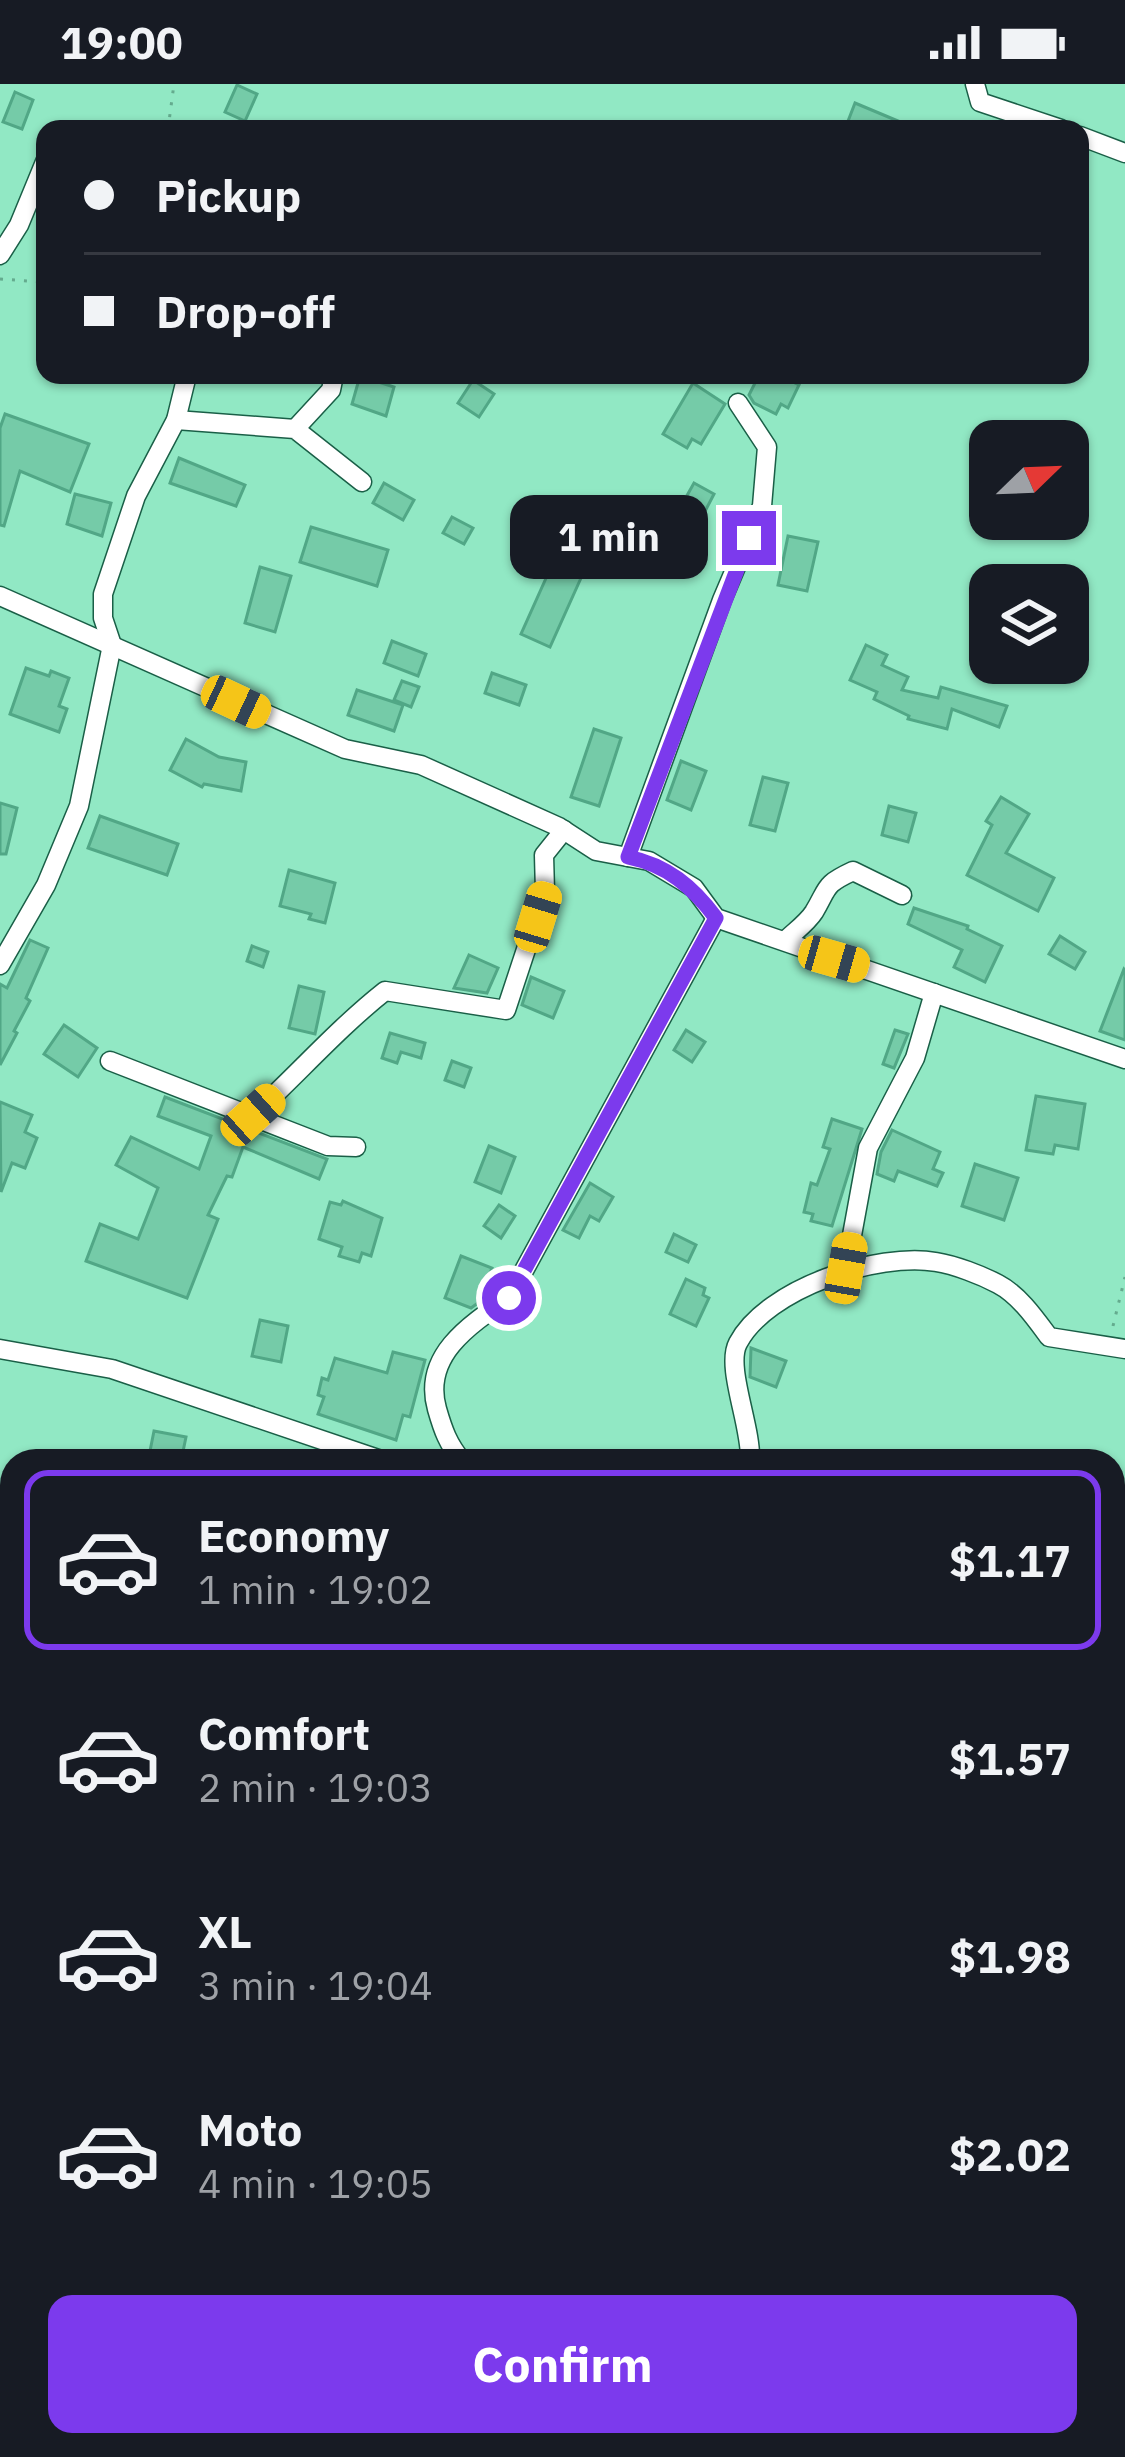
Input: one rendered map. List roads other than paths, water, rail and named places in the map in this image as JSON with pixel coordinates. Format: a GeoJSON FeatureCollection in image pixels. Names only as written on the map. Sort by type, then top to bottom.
{"type":"FeatureCollection","features":[{"type":"Feature","properties":{"kind":"street"},"geometry":{"type":"LineString","coordinates":[[975,84],[980,102],[1034,120]]}},
{"type":"Feature","properties":{"kind":"street"},"geometry":{"type":"LineString","coordinates":[[1089,139],[1125,153]]}},
{"type":"Feature","properties":{"kind":"street"},"geometry":{"type":"LineString","coordinates":[[0,255],[36,184]]}},
{"type":"Feature","properties":{"kind":"street"},"geometry":{"type":"LineString","coordinates":[[0,964],[46,885],[79,806],[112,646],[103,618],[103,594],[136,496],[176,420],[185,384]]}},
{"type":"Feature","properties":{"kind":"street"},"geometry":{"type":"LineString","coordinates":[[296,429],[332,384]]}},
{"type":"Feature","properties":{"kind":"street"},"geometry":{"type":"LineString","coordinates":[[628,857],[722,600],[762,506],[767,446],[738,403]]}},
{"type":"Feature","properties":{"kind":"street"},"geometry":{"type":"LineString","coordinates":[[176,420],[296,429],[362,482]]}},
{"type":"Feature","properties":{"kind":"street"},"geometry":{"type":"LineString","coordinates":[[0,596],[345,749],[422,765],[564,830],[596,851],[649,861],[694,888],[716,918],[1125,1059]]}},
{"type":"Feature","properties":{"kind":"street"},"geometry":{"type":"LineString","coordinates":[[253,1115],[341,1026],[385,991],[506,1010],[545,892],[544,855],[564,830]]}},
{"type":"Feature","properties":{"kind":"street"},"geometry":{"type":"LineString","coordinates":[[785,940],[813,914],[820,894],[834,879],[853,871],[902,896]]}},
{"type":"Feature","properties":{"kind":"street"},"geometry":{"type":"LineString","coordinates":[[453,1449],[431,1388],[443,1353],[474,1322],[509,1298],[716,918]]}},
{"type":"Feature","properties":{"kind":"street"},"geometry":{"type":"LineString","coordinates":[[846,1268],[868,1148],[915,1058],[934,993]]}},
{"type":"Feature","properties":{"kind":"street"},"geometry":{"type":"LineString","coordinates":[[110,1061],[328,1146],[356,1147]]}},
{"type":"Feature","properties":{"kind":"street"},"geometry":{"type":"LineString","coordinates":[[749,1449],[748,1419],[734,1373],[735,1346],[754,1321],[791,1294],[846,1268],[934,1262],[1000,1284],[1049,1337],[1118,1347]]}},
{"type":"Feature","properties":{"kind":"street"},"geometry":{"type":"LineString","coordinates":[[0,1349],[132,1375],[348,1449]]}}]}
